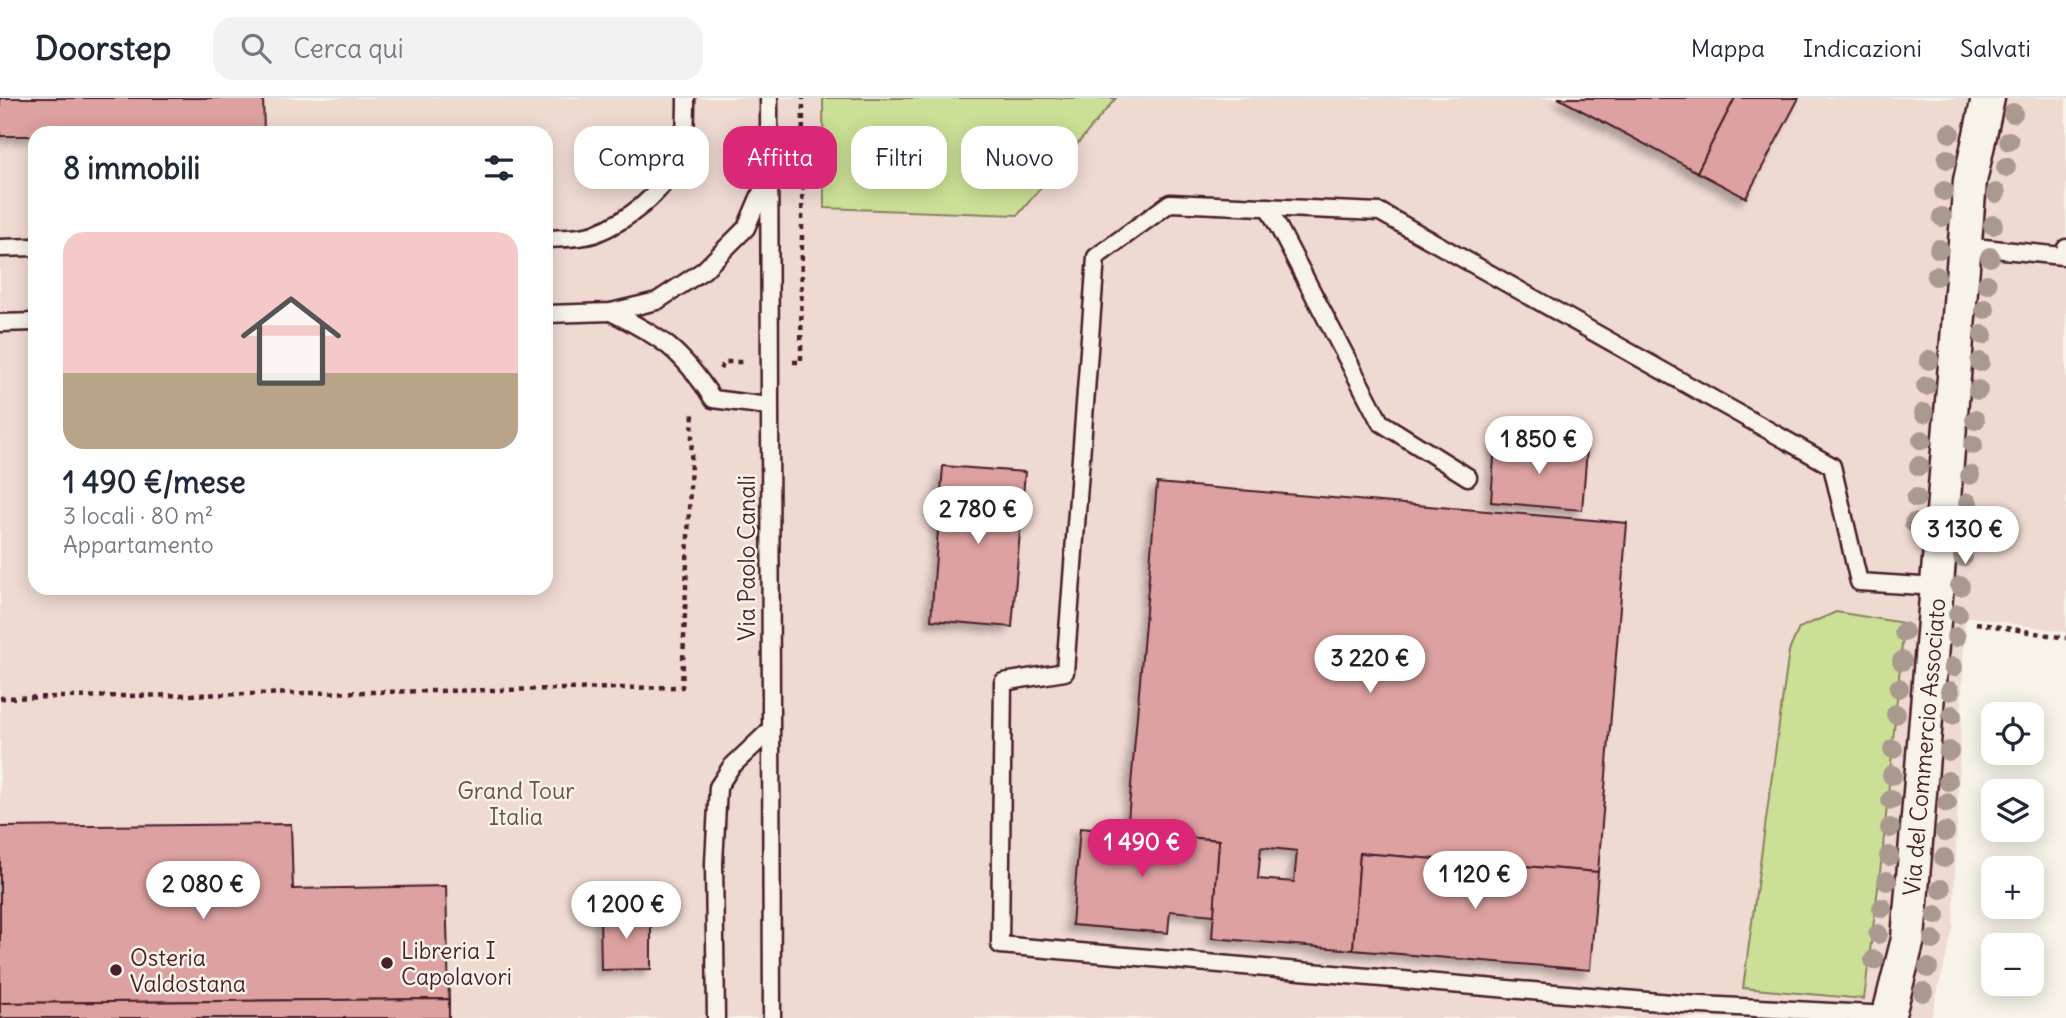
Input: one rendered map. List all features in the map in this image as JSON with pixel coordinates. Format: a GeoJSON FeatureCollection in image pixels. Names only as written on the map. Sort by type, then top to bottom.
{"type":"FeatureCollection","features":[{"type":"Feature","properties":{"kind":"street","name":"Via del Commercio Associato"},"geometry":{"type":"LineString","coordinates":[[1889,1016],[1908,939],[1965,246],[1975,149],[1988,98]]}},
{"type":"Feature","properties":{"kind":"lane"},"geometry":{"type":"LineString","coordinates":[[553,238],[593,234],[633,213],[657,193],[677,162],[686,132],[686,98]]}},
{"type":"Feature","properties":{"kind":"lane","name":"Via Paolo Canali"},"geometry":{"type":"LineString","coordinates":[[769,98],[769,126]]}},
{"type":"Feature","properties":{"kind":"lane"},"geometry":{"type":"LineString","coordinates":[[553,314],[611,313],[657,301],[704,270],[746,228],[762,189]]}},
{"type":"Feature","properties":{"kind":"lane","name":"Via Paolo Canali"},"geometry":{"type":"LineString","coordinates":[[770,189],[768,406],[772,1018]]}},
{"type":"Feature","properties":{"kind":"lane"},"geometry":{"type":"LineString","coordinates":[[1889,1016],[1682,1004],[1000,945],[1003,681],[1065,672],[1096,257],[1170,203],[1380,212],[1832,466],[1859,582],[1937,587]]}},
{"type":"Feature","properties":{"kind":"lane"},"geometry":{"type":"LineString","coordinates":[[1268,207],[1380,422],[1468,477]]}},
{"type":"Feature","properties":{"kind":"lane"},"geometry":{"type":"LineString","coordinates":[[1965,246],[2062,256],[2066,248]]}},
{"type":"Feature","properties":{"kind":"lane"},"geometry":{"type":"LineString","coordinates":[[0,248],[28,247]]}},
{"type":"Feature","properties":{"kind":"lane"},"geometry":{"type":"LineString","coordinates":[[611,313],[670,344],[688,363],[713,399],[768,406]]}},
{"type":"Feature","properties":{"kind":"lane"},"geometry":{"type":"LineString","coordinates":[[0,323],[28,323]]}},
{"type":"Feature","properties":{"kind":"lane"},"geometry":{"type":"LineString","coordinates":[[716,1018],[714,863],[718,787],[731,767],[770,730]]}},
{"type":"Feature","properties":{"kind":"path"},"geometry":{"type":"LineString","coordinates":[[801,362],[803,98]]}},
{"type":"Feature","properties":{"kind":"path"},"geometry":{"type":"LineString","coordinates":[[0,698],[682,687],[693,407],[725,362]]}},
{"type":"Feature","properties":{"kind":"path"},"geometry":{"type":"LineString","coordinates":[[1976,623],[2066,638]]}},
{"type":"Feature","properties":{"kind":"shaded area"},"geometry":{"type":"Polygon","coordinates":[[[0,98],[823,98],[823,126],[723,126],[723,189],[824,189],[824,208],[1018,215],[1040,189],[1078,189],[1078,143],[1116,98],[2066,98],[2066,632],[1965,616],[1953,929],[1931,1018],[0,1018],[0,98]]]}},
{"type":"Feature","properties":{"kind":"green space"},"geometry":{"type":"Polygon","coordinates":[[[823,98],[1116,98],[1078,143],[1078,126],[961,126],[961,189],[1040,189],[1018,215],[824,208],[824,189],[837,189],[837,126],[823,126],[823,98]]]}},
{"type":"Feature","properties":{"kind":"green space"},"geometry":{"type":"Polygon","coordinates":[[[1836,612],[1904,623],[1883,848],[1864,999],[1743,988],[1789,651],[1799,628],[1836,612]]]}},
{"type":"Feature","properties":{"kind":"building"},"geometry":{"type":"Polygon","coordinates":[[[0,98],[263,98],[264,126],[28,126],[28,136],[0,136],[0,98]]]}},
{"type":"Feature","properties":{"kind":"building"},"geometry":{"type":"Polygon","coordinates":[[[1558,98],[1735,98],[1697,172],[1558,98]]]}},
{"type":"Feature","properties":{"kind":"building"},"geometry":{"type":"Polygon","coordinates":[[[1735,98],[1799,98],[1746,198],[1697,172],[1735,98]]]}},
{"type":"Feature","properties":{"kind":"building"},"geometry":{"type":"Polygon","coordinates":[[[1495,443],[1587,450],[1582,510],[1491,502],[1495,443]]]}},
{"type":"Feature","properties":{"kind":"building"},"geometry":{"type":"Polygon","coordinates":[[[943,466],[1025,472],[1012,627],[931,620],[943,466]]]}},
{"type":"Feature","properties":{"kind":"building"},"geometry":{"type":"Polygon","coordinates":[[[1157,483],[1627,523],[1598,872],[1360,853],[1353,950],[1212,938],[1219,840],[1127,832],[1157,483]],[[1261,847],[1258,879],[1294,882],[1297,851],[1261,847]]]}},
{"type":"Feature","properties":{"kind":"building"},"geometry":{"type":"Polygon","coordinates":[[[291,824],[293,889],[446,886],[449,999],[0,1003],[0,827],[291,824]]]}},
{"type":"Feature","properties":{"kind":"building"},"geometry":{"type":"Polygon","coordinates":[[[1080,828],[1219,840],[1214,915],[1170,911],[1168,933],[1072,925],[1080,828]]]}},
{"type":"Feature","properties":{"kind":"building"},"geometry":{"type":"Polygon","coordinates":[[[1360,853],[1598,872],[1590,970],[1353,950],[1360,853]]]}},
{"type":"Feature","properties":{"kind":"building"},"geometry":{"type":"Polygon","coordinates":[[[651,913],[651,969],[601,970],[600,914],[651,913]]]}},
{"type":"Feature","properties":{"kind":"building"},"geometry":{"type":"Polygon","coordinates":[[[449,999],[449,1018],[0,1018],[0,1003],[449,999]]]}},
{"type":"Feature","properties":{"kind":"place","name":"Libreria I Capolavori"},"geometry":{"type":"Point","coordinates":[387,963]}},
{"type":"Feature","properties":{"kind":"place","name":"Osteria Valdostana"},"geometry":{"type":"Point","coordinates":[116,970]}},
{"type":"Feature","properties":{"kind":"park label","name":"Grand Tour Italia"},"geometry":{"type":"Point","coordinates":[516,803]}}]}
